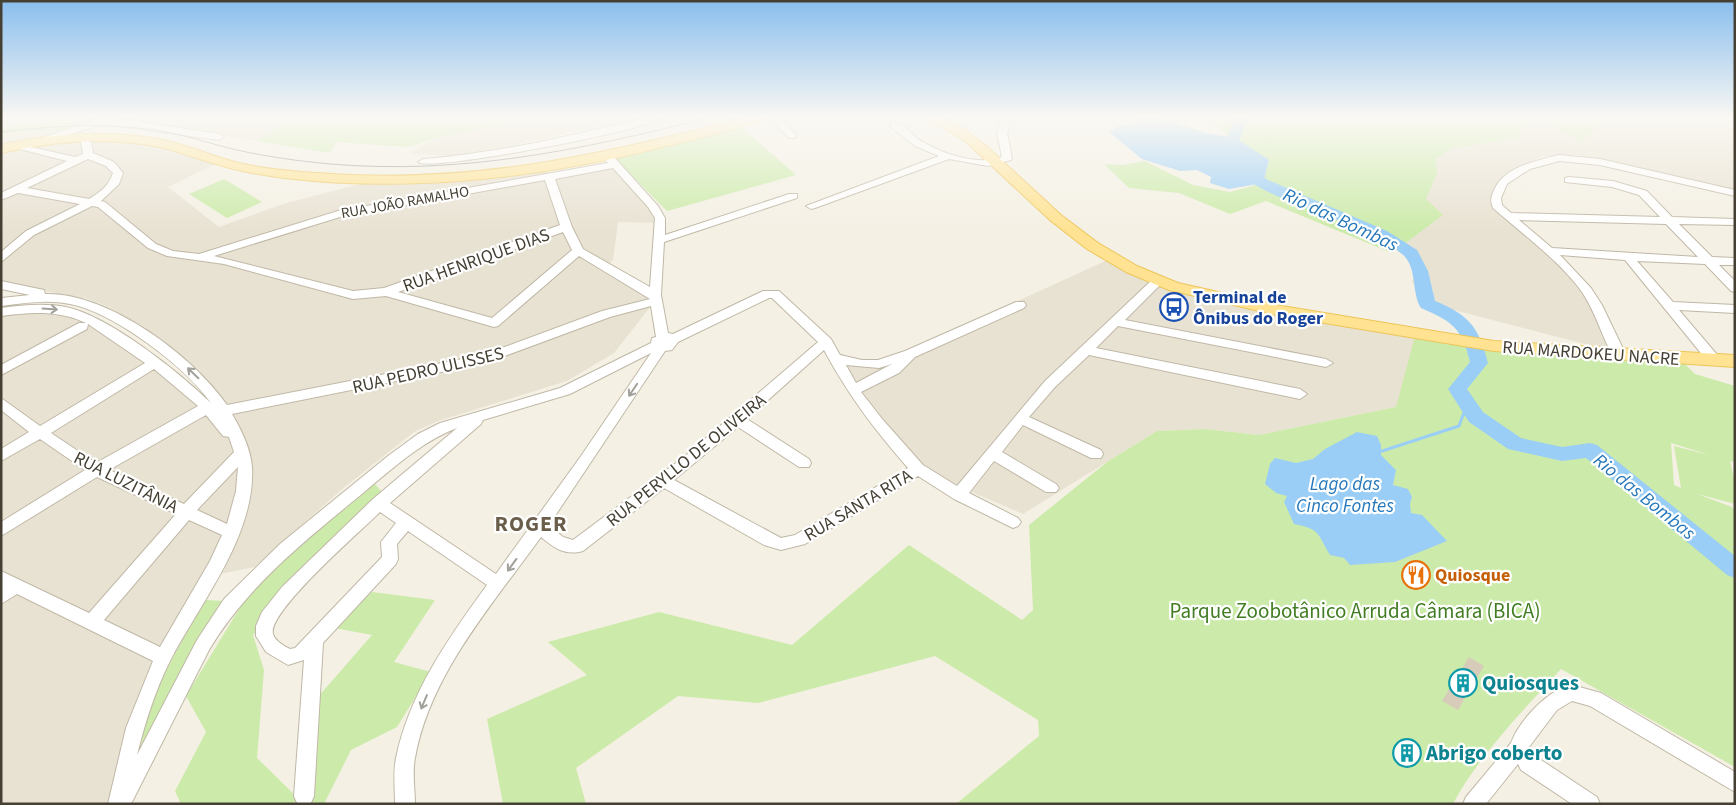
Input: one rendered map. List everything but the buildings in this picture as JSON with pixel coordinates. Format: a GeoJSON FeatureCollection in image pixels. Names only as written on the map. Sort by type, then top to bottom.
{"type":"FeatureCollection","features":[{"type":"Feature","properties":{"kind":"main road"},"geometry":{"type":"LineString","coordinates":[[203,156],[239,166],[327,178],[381,180],[489,174],[611,161],[630,156]]}},
{"type":"Feature","properties":{"kind":"main road","name":"RUA MARDOKEU NACRE"},"geometry":{"type":"LineString","coordinates":[[988,156],[1084,241],[1158,282],[1195,293],[1276,310],[1448,340],[1494,346],[1619,356],[1735,361]]}},
{"type":"Feature","properties":{"kind":"street"},"geometry":{"type":"LineString","coordinates":[[48,156],[78,161]]}},
{"type":"Feature","properties":{"kind":"street"},"geometry":{"type":"LineString","coordinates":[[1,197],[19,190],[87,156]]}},
{"type":"Feature","properties":{"kind":"street"},"geometry":{"type":"LineString","coordinates":[[1,259],[13,246],[30,233],[93,201],[113,186],[118,178],[118,173],[110,164],[89,156]]}},
{"type":"Feature","properties":{"kind":"street"},"geometry":{"type":"LineString","coordinates":[[424,162],[488,156]]}},
{"type":"Feature","properties":{"kind":"street"},"geometry":{"type":"LineString","coordinates":[[942,156],[994,162],[1007,158],[1006,156]]}},
{"type":"Feature","properties":{"kind":"street"},"geometry":{"type":"LineString","coordinates":[[811,206],[945,157]]}},
{"type":"Feature","properties":{"kind":"street"},"geometry":{"type":"LineString","coordinates":[[1619,356],[1592,296],[1549,251],[1506,216],[1496,201],[1498,189],[1503,182],[1526,167],[1559,158],[1600,162],[1735,194]]}},
{"type":"Feature","properties":{"kind":"street"},"geometry":{"type":"LineString","coordinates":[[405,804],[405,760],[416,721],[433,682],[663,343],[655,298],[661,223],[658,212],[611,161]]}},
{"type":"Feature","properties":{"kind":"street","name":"RUA JOÃO RAMALHO"},"geometry":{"type":"LineString","coordinates":[[200,257],[338,214],[549,176],[611,161]]}},
{"type":"Feature","properties":{"kind":"street"},"geometry":{"type":"LineString","coordinates":[[549,176],[566,227],[578,251],[655,298]]}},
{"type":"Feature","properties":{"kind":"street"},"geometry":{"type":"LineString","coordinates":[[1569,180],[1594,181],[1636,189],[1649,198],[1707,261],[1735,288]]}},
{"type":"Feature","properties":{"kind":"street"},"geometry":{"type":"LineString","coordinates":[[19,190],[93,201],[107,208],[160,251],[225,261],[353,294],[386,292],[494,323],[578,251]]}},
{"type":"Feature","properties":{"kind":"street"},"geometry":{"type":"LineString","coordinates":[[660,240],[793,196]]}},
{"type":"Feature","properties":{"kind":"street"},"geometry":{"type":"LineString","coordinates":[[1506,216],[1735,222]]}},
{"type":"Feature","properties":{"kind":"street","name":"RUA HENRIQUE DIAS"},"geometry":{"type":"LineString","coordinates":[[386,292],[566,227]]}},
{"type":"Feature","properties":{"kind":"street"},"geometry":{"type":"LineString","coordinates":[[1549,251],[1628,258],[1735,262]]}},
{"type":"Feature","properties":{"kind":"street"},"geometry":{"type":"LineString","coordinates":[[1628,258],[1714,360]]}},
{"type":"Feature","properties":{"kind":"street"},"geometry":{"type":"LineString","coordinates":[[960,495],[1020,418],[1050,384],[1158,282]]}},
{"type":"Feature","properties":{"kind":"street"},"geometry":{"type":"LineString","coordinates":[[1,285],[99,307],[124,322],[190,369],[230,420],[246,470],[244,486],[232,533],[163,657],[129,747],[119,804]]}},
{"type":"Feature","properties":{"kind":"street"},"geometry":{"type":"LineString","coordinates":[[119,804],[142,766],[200,650],[217,622],[249,584],[348,496],[418,442],[444,427],[550,397],[582,383],[626,358],[663,343],[770,293],[775,294],[826,342],[853,390],[878,424],[918,468],[960,495],[1013,522]]}},
{"type":"Feature","properties":{"kind":"street"},"geometry":{"type":"LineString","coordinates":[[1,302],[58,298]]}},
{"type":"Feature","properties":{"kind":"street","name":"RUA PEDRO ULISSES"},"geometry":{"type":"LineString","coordinates":[[224,411],[486,359],[606,314],[655,298]]}},
{"type":"Feature","properties":{"kind":"street"},"geometry":{"type":"LineString","coordinates":[[836,359],[862,364],[880,364],[910,354],[1020,305]]}},
{"type":"Feature","properties":{"kind":"street"},"geometry":{"type":"LineString","coordinates":[[1668,306],[1735,309]]}},
{"type":"Feature","properties":{"kind":"street"},"geometry":{"type":"LineString","coordinates":[[1,312],[46,309],[67,311],[104,328],[176,377],[208,407],[241,450]]}},
{"type":"Feature","properties":{"kind":"street"},"geometry":{"type":"LineString","coordinates":[[1117,322],[1326,363]]}},
{"type":"Feature","properties":{"kind":"street"},"geometry":{"type":"LineString","coordinates":[[1,371],[83,326]]}},
{"type":"Feature","properties":{"kind":"street","name":"RUA PERYLLO DE OLIVEIRA"},"geometry":{"type":"LineString","coordinates":[[540,526],[561,544],[572,548],[577,546],[664,481],[738,420],[826,342]]}},
{"type":"Feature","properties":{"kind":"street"},"geometry":{"type":"LineString","coordinates":[[1087,350],[1300,394]]}},
{"type":"Feature","properties":{"kind":"street"},"geometry":{"type":"LineString","coordinates":[[853,390],[894,370],[910,354]]}},
{"type":"Feature","properties":{"kind":"street"},"geometry":{"type":"LineString","coordinates":[[1,456],[155,363]]}},
{"type":"Feature","properties":{"kind":"street","name":"RUA LUZITÂNIA"},"geometry":{"type":"LineString","coordinates":[[1,403],[39,432],[96,470],[232,533]]}},
{"type":"Feature","properties":{"kind":"street"},"geometry":{"type":"LineString","coordinates":[[1,530],[96,470],[208,407]]}},
{"type":"Feature","properties":{"kind":"street"},"geometry":{"type":"LineString","coordinates":[[407,522],[389,542],[390,559],[380,572],[301,653],[293,657],[287,657],[269,645],[264,636],[265,625],[286,594],[378,503],[479,417]]}},
{"type":"Feature","properties":{"kind":"street"},"geometry":{"type":"LineString","coordinates":[[1020,418],[1096,454]]}},
{"type":"Feature","properties":{"kind":"street"},"geometry":{"type":"LineString","coordinates":[[738,420],[804,463]]}},
{"type":"Feature","properties":{"kind":"street"},"geometry":{"type":"LineString","coordinates":[[92,622],[241,450]]}},
{"type":"Feature","properties":{"kind":"street"},"geometry":{"type":"LineString","coordinates":[[992,453],[1051,488]]}},
{"type":"Feature","properties":{"kind":"street","name":"RUA SANTA RITA"},"geometry":{"type":"LineString","coordinates":[[664,481],[770,541],[781,544],[799,540],[918,468]]}},
{"type":"Feature","properties":{"kind":"street"},"geometry":{"type":"LineString","coordinates":[[378,503],[498,584]]}},
{"type":"Feature","properties":{"kind":"street"},"geometry":{"type":"LineString","coordinates":[[1,597],[8,582],[163,657]]}},
{"type":"Feature","properties":{"kind":"street"},"geometry":{"type":"LineString","coordinates":[[304,796],[314,640]]}},
{"type":"Feature","properties":{"kind":"street"},"geometry":{"type":"LineString","coordinates":[[1473,804],[1519,748],[1521,741],[1556,699],[1564,694],[1580,694],[1595,699],[1735,783]]}},
{"type":"Feature","properties":{"kind":"street"},"geometry":{"type":"LineString","coordinates":[[1519,748],[1522,756],[1538,771],[1590,804]]}},
{"type":"Feature","properties":{"kind":"shaded area"},"geometry":{"type":"Polygon","coordinates":[[[1,156],[203,156],[224,160],[168,187],[219,227],[283,204],[368,182],[546,168],[549,176],[614,165],[653,206],[661,223],[618,222],[613,260],[605,266],[655,301],[614,353],[567,381],[438,421],[414,432],[341,490],[255,567],[204,577],[163,651],[121,804],[1,804],[1,309],[69,310],[230,420],[155,342],[109,307],[85,298],[1,284],[1,156]]]}},
{"type":"Feature","properties":{"kind":"shaded area"},"geometry":{"type":"Polygon","coordinates":[[[1327,156],[1558,156],[1544,156],[1518,166],[1499,181],[1491,195],[1506,214],[1591,295],[1612,351],[1427,303],[1412,282],[1416,270],[1403,254],[1361,227],[1327,156]]]}},
{"type":"Feature","properties":{"kind":"shaded area"},"geometry":{"type":"Polygon","coordinates":[[[1579,156],[1735,156],[1735,191],[1579,156]]]}},
{"type":"Feature","properties":{"kind":"shaded area"},"geometry":{"type":"Polygon","coordinates":[[[1114,257],[1156,281],[1277,308],[1416,332],[1412,368],[1397,407],[1259,435],[1205,429],[1157,431],[1023,514],[909,465],[823,347],[858,360],[889,360],[1114,257]]]}},
{"type":"Feature","properties":{"kind":"green space"},"geometry":{"type":"Polygon","coordinates":[[[624,156],[774,156],[796,175],[667,211],[614,158],[624,156]]]}},
{"type":"Feature","properties":{"kind":"green space"},"geometry":{"type":"Polygon","coordinates":[[[1262,156],[1441,156],[1436,159],[1437,174],[1426,199],[1443,215],[1392,253],[1266,201],[1230,214],[1179,193],[1129,188],[1104,164],[1122,165],[1145,161],[1193,185],[1230,192],[1263,183],[1269,160],[1262,156]]]}},
{"type":"Feature","properties":{"kind":"green space"},"geometry":{"type":"Polygon","coordinates":[[[224,179],[262,202],[227,218],[189,194],[224,179]]]}},
{"type":"Feature","properties":{"kind":"green space","name":"Parque Zoobotânico Arruda Câmara (BICA)"},"geometry":{"type":"Polygon","coordinates":[[[1416,332],[1505,349],[1681,360],[1695,374],[1735,386],[1735,462],[1730,461],[1735,484],[1735,504],[1697,494],[1732,507],[1735,511],[1735,767],[1561,669],[1488,751],[1453,804],[956,804],[1039,736],[1038,720],[935,656],[758,703],[678,696],[576,768],[586,804],[503,804],[487,719],[587,675],[548,642],[659,612],[792,645],[909,545],[1022,620],[1033,610],[1029,525],[1107,462],[1157,431],[1205,429],[1259,435],[1396,407],[1416,332]],[[1671,443],[1674,485],[1681,488],[1674,446],[1711,456],[1671,443]]]}},
{"type":"Feature","properties":{"kind":"green space"},"geometry":{"type":"Polygon","coordinates":[[[373,482],[383,493],[253,635],[264,670],[257,758],[304,804],[181,804],[175,791],[206,732],[186,696],[250,591],[373,482]]]}},
{"type":"Feature","properties":{"kind":"green space"},"geometry":{"type":"Polygon","coordinates":[[[372,592],[435,600],[394,662],[431,672],[397,727],[351,750],[324,804],[307,804],[317,698],[372,635],[334,628],[372,592]]]}},
{"type":"Feature","properties":{"kind":"green space"},"geometry":{"type":"Polygon","coordinates":[[[206,600],[224,601],[140,754],[143,734],[156,693],[174,655],[206,600]]]}},
{"type":"Feature","properties":{"kind":"water"},"geometry":{"type":"Polygon","coordinates":[[[1138,156],[1262,156],[1269,160],[1263,183],[1229,189],[1210,183],[1211,177],[1197,170],[1180,171],[1142,159],[1138,156]]]}},
{"type":"Feature","properties":{"kind":"water","name":"Lago das Cinco Fontes"},"geometry":{"type":"Polygon","coordinates":[[[1357,432],[1377,436],[1381,445],[1381,455],[1396,470],[1393,485],[1408,489],[1412,497],[1410,504],[1411,513],[1422,515],[1447,541],[1395,562],[1350,565],[1344,558],[1330,555],[1314,530],[1294,524],[1284,502],[1287,496],[1276,493],[1265,484],[1270,464],[1275,458],[1296,463],[1313,459],[1325,449],[1357,432]]]}},
{"type":"Feature","properties":{"kind":"waterway","name":"Rio das Bombas"},"geometry":{"type":"LineString","coordinates":[[1233,156],[1236,164],[1263,183],[1382,234],[1411,253],[1420,271],[1427,304],[1449,314],[1464,324],[1473,339],[1479,363],[1457,389],[1476,417],[1515,444],[1562,454],[1590,450],[1735,569]]}},
{"type":"Feature","properties":{"kind":"waterway"},"geometry":{"type":"LineString","coordinates":[[1379,452],[1459,426],[1467,404]]}},
{"type":"Feature","properties":{"kind":"tram line"},"geometry":{"type":"LineString","coordinates":[[264,156],[330,164],[379,166],[427,166],[474,163],[530,156]]}},
{"type":"Feature","properties":{"kind":"place","name":"Terminal de Ônibus do Roger"},"geometry":{"type":"Point","coordinates":[1174,307]}},
{"type":"Feature","properties":{"kind":"place","name":"Quiosque"},"geometry":{"type":"Point","coordinates":[1416,575]}},
{"type":"Feature","properties":{"kind":"place","name":"Quiosques"},"geometry":{"type":"Point","coordinates":[1463,683]}},
{"type":"Feature","properties":{"kind":"place","name":"Abrigo coberto"},"geometry":{"type":"Point","coordinates":[1407,753]}},
{"type":"Feature","properties":{"kind":"district","name":"ROGER"},"geometry":{"type":"Point","coordinates":[531,523]}}]}
